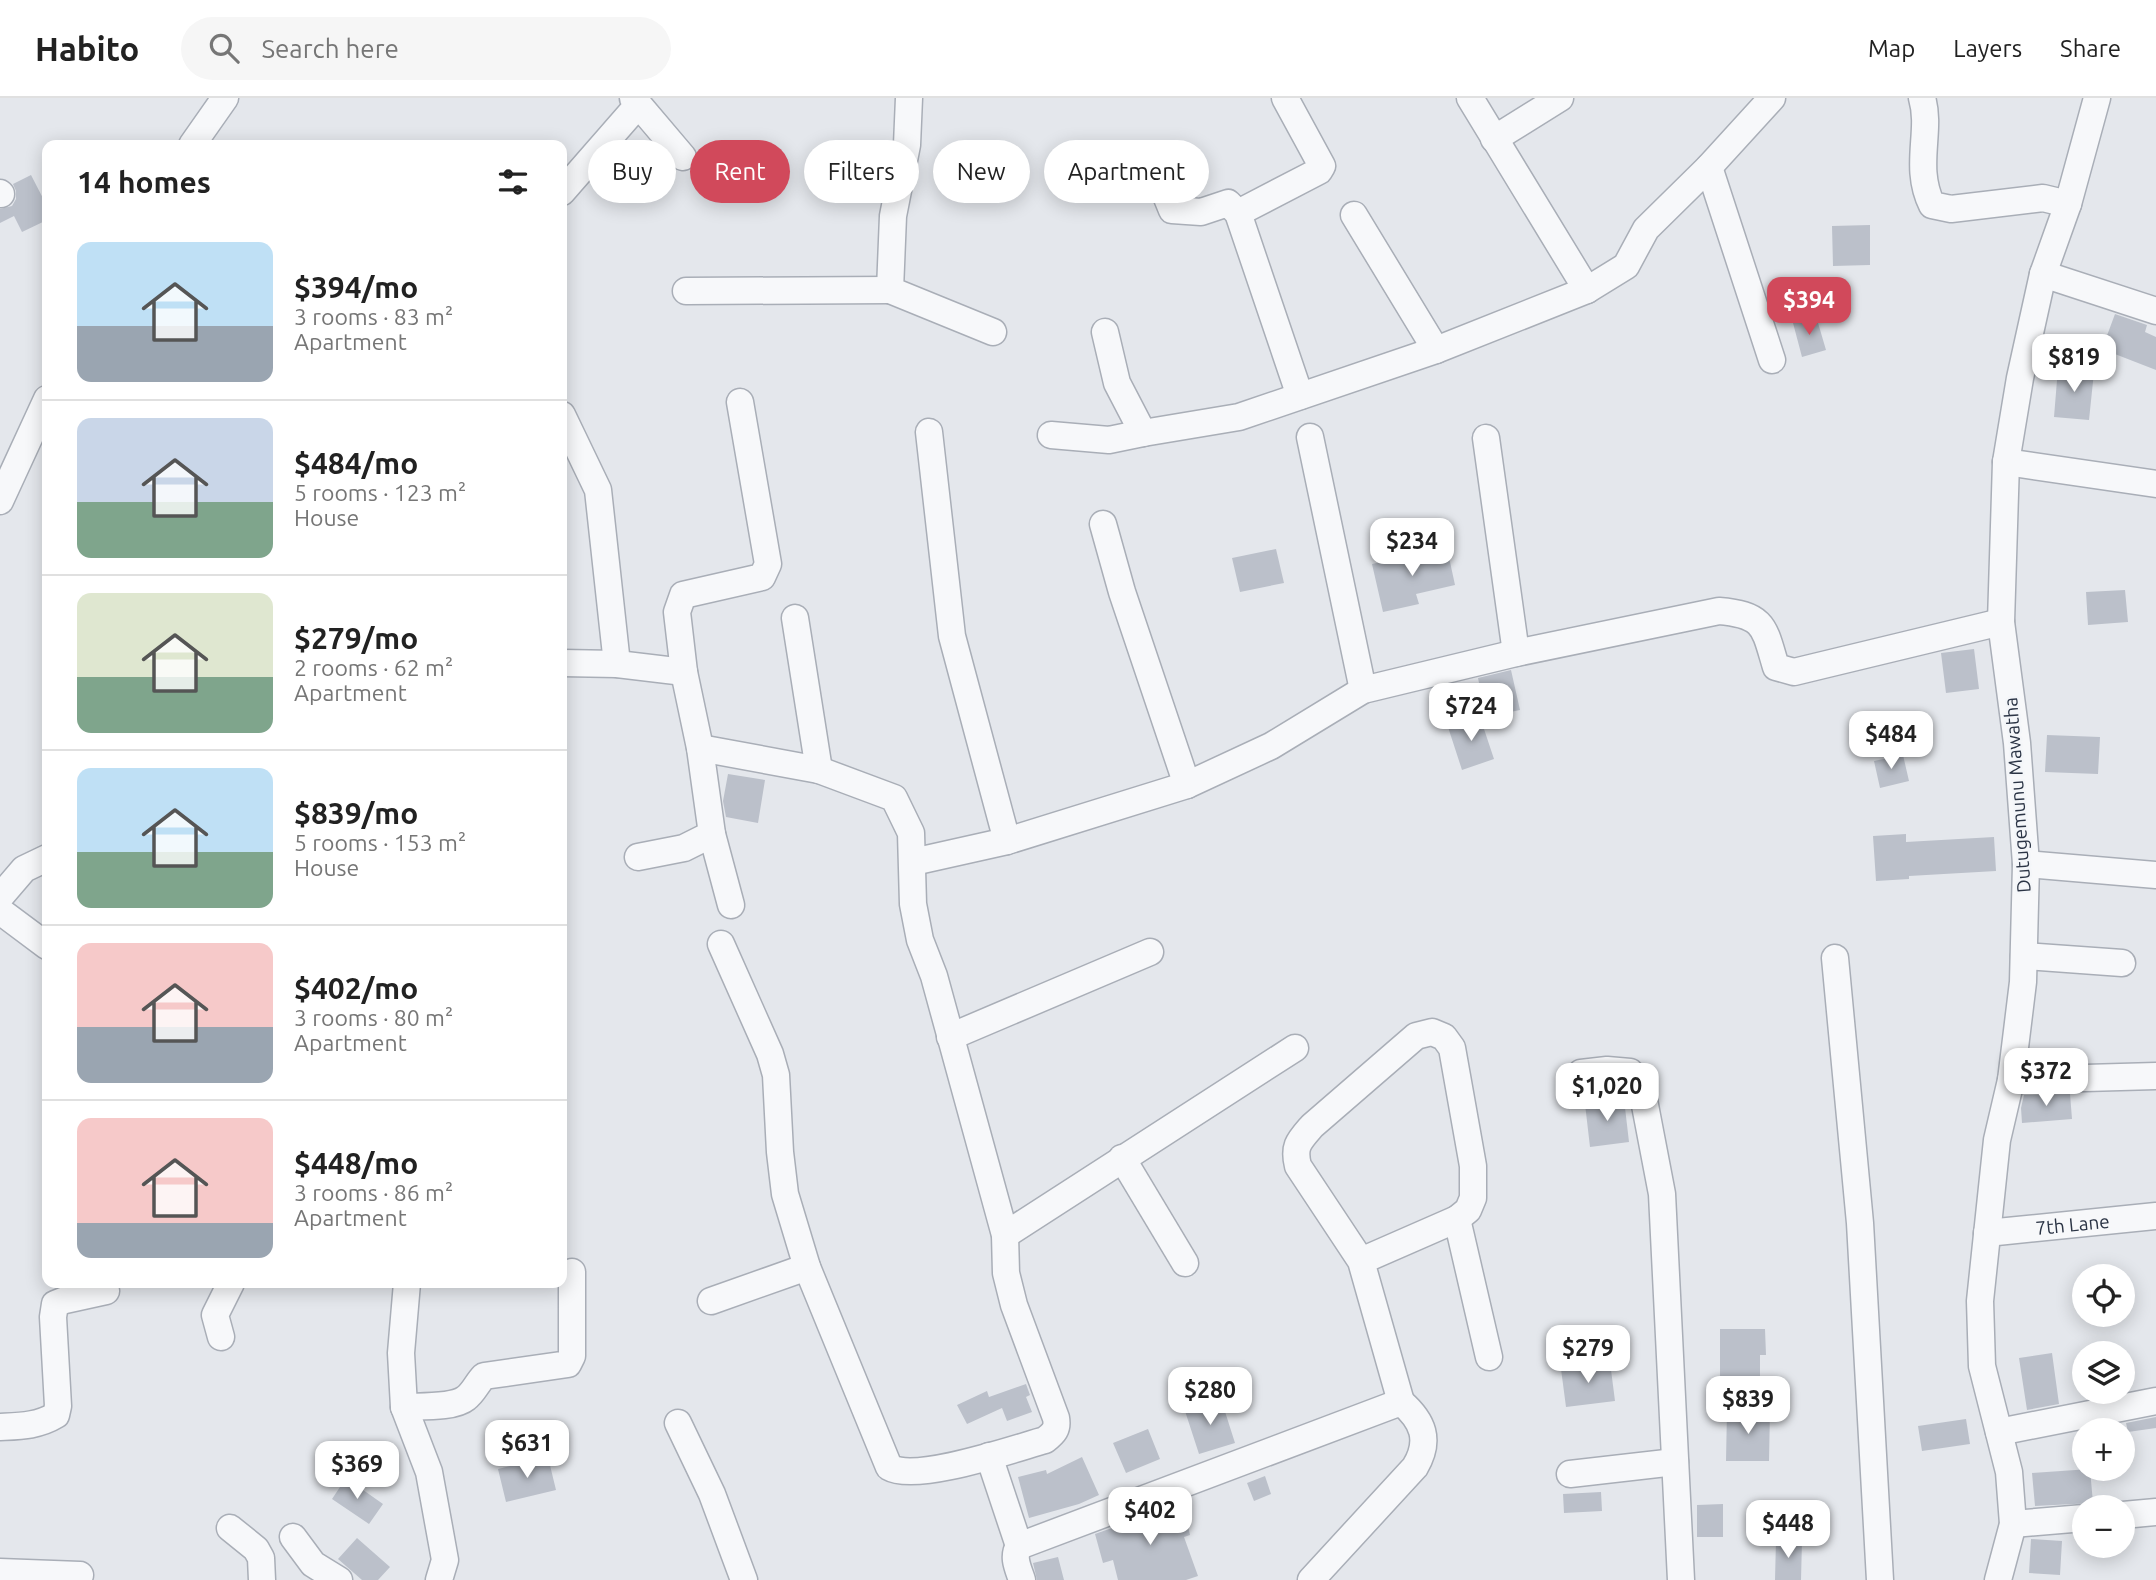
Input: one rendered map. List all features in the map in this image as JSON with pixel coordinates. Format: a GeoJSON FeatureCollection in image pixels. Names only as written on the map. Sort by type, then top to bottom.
{"type":"FeatureCollection","features":[{"type":"Feature","properties":{"kind":"street"},"geometry":{"type":"LineString","coordinates":[[196,140],[225,98]]}},
{"type":"Feature","properties":{"kind":"street"},"geometry":{"type":"LineString","coordinates":[[890,290],[893,216],[907,145],[909,98]]}},
{"type":"Feature","properties":{"kind":"street"},"geometry":{"type":"LineString","coordinates":[[1238,213],[1319,171],[1322,166],[1285,98]]}},
{"type":"Feature","properties":{"kind":"street"},"geometry":{"type":"LineString","coordinates":[[1470,98],[1587,290]]}},
{"type":"Feature","properties":{"kind":"street"},"geometry":{"type":"LineString","coordinates":[[1494,139],[1560,98]]}},
{"type":"Feature","properties":{"kind":"street"},"geometry":{"type":"LineString","coordinates":[[1051,435],[1109,440],[1239,417],[1436,350],[1587,290],[1626,266],[1646,229],[1709,167],[1772,98]]}},
{"type":"Feature","properties":{"kind":"street"},"geometry":{"type":"LineString","coordinates":[[1922,98],[1925,107],[1922,157],[1926,192],[1932,205],[1951,209],[2043,198],[2068,204]]}},
{"type":"Feature","properties":{"kind":"street","name":"Dutugemunu Mawatha"},"geometry":{"type":"LineString","coordinates":[[1998,1580],[2012,1524],[2009,1472],[1982,1366],[1980,1301],[1997,1140],[2011,1080],[2024,956],[2026,864],[2017,743],[2001,622],[2006,462],[2020,378],[2043,274],[2068,204],[2097,98]]}},
{"type":"Feature","properties":{"kind":"street"},"geometry":{"type":"LineString","coordinates":[[567,186],[635,101],[683,157]]}},
{"type":"Feature","properties":{"kind":"street"},"geometry":{"type":"LineString","coordinates":[[1709,167],[1772,360]]}},
{"type":"Feature","properties":{"kind":"street"},"geometry":{"type":"LineString","coordinates":[[1169,203],[1172,210],[1201,212],[1228,203],[1238,213],[1300,396]]}},
{"type":"Feature","properties":{"kind":"street"},"geometry":{"type":"LineString","coordinates":[[1354,215],[1436,350]]}},
{"type":"Feature","properties":{"kind":"street"},"geometry":{"type":"LineString","coordinates":[[2043,274],[2156,311]]}},
{"type":"Feature","properties":{"kind":"street"},"geometry":{"type":"LineString","coordinates":[[686,291],[890,290],[993,332]]}},
{"type":"Feature","properties":{"kind":"street"},"geometry":{"type":"LineString","coordinates":[[1105,332],[1117,383],[1143,433]]}},
{"type":"Feature","properties":{"kind":"street"},"geometry":{"type":"LineString","coordinates":[[730,905],[712,834],[700,748],[684,672],[677,612],[683,595],[762,577],[768,564],[740,402]]}},
{"type":"Feature","properties":{"kind":"street"},"geometry":{"type":"LineString","coordinates":[[0,501],[42,410]]}},
{"type":"Feature","properties":{"kind":"street"},"geometry":{"type":"LineString","coordinates":[[567,425],[598,490],[617,664]]}},
{"type":"Feature","properties":{"kind":"street"},"geometry":{"type":"LineString","coordinates":[[929,432],[952,636],[1007,841]]}},
{"type":"Feature","properties":{"kind":"street"},"geometry":{"type":"LineString","coordinates":[[1310,437],[1363,690]]}},
{"type":"Feature","properties":{"kind":"street"},"geometry":{"type":"LineString","coordinates":[[1486,438],[1516,653]]}},
{"type":"Feature","properties":{"kind":"street"},"geometry":{"type":"LineString","coordinates":[[2006,462],[2156,484]]}},
{"type":"Feature","properties":{"kind":"street"},"geometry":{"type":"LineString","coordinates":[[1103,524],[1122,592],[1186,785]]}},
{"type":"Feature","properties":{"kind":"street"},"geometry":{"type":"LineString","coordinates":[[913,862],[1007,841],[1186,785],[1271,747],[1363,690],[1516,653],[1719,611],[1745,613],[1764,628],[1776,667],[1794,672],[2001,622]]}},
{"type":"Feature","properties":{"kind":"street"},"geometry":{"type":"LineString","coordinates":[[795,618],[819,770]]}},
{"type":"Feature","properties":{"kind":"street"},"geometry":{"type":"LineString","coordinates":[[567,663],[617,664],[684,672]]}},
{"type":"Feature","properties":{"kind":"street"},"geometry":{"type":"LineString","coordinates":[[700,748],[819,770],[894,797],[911,833],[913,904],[920,940],[934,976],[1005,1235],[1006,1273],[1014,1305],[1058,1426],[1045,1440],[920,1472],[897,1471],[889,1466],[807,1267],[785,1194],[776,1075],[770,1054],[721,944]]}},
{"type":"Feature","properties":{"kind":"street"},"geometry":{"type":"LineString","coordinates":[[638,857],[684,848],[712,834]]}},
{"type":"Feature","properties":{"kind":"street"},"geometry":{"type":"LineString","coordinates":[[0,897],[24,869],[42,860]]}},
{"type":"Feature","properties":{"kind":"street"},"geometry":{"type":"LineString","coordinates":[[2026,864],[2156,875]]}},
{"type":"Feature","properties":{"kind":"street"},"geometry":{"type":"LineString","coordinates":[[0,911],[42,942]]}},
{"type":"Feature","properties":{"kind":"street"},"geometry":{"type":"LineString","coordinates":[[950,1037],[1150,953]]}},
{"type":"Feature","properties":{"kind":"street"},"geometry":{"type":"LineString","coordinates":[[2024,956],[2122,964]]}},
{"type":"Feature","properties":{"kind":"street"},"geometry":{"type":"LineString","coordinates":[[1835,958],[1860,1223],[1880,1580]]}},
{"type":"Feature","properties":{"kind":"street"},"geometry":{"type":"LineString","coordinates":[[1311,1580],[1415,1467],[1423,1446],[1422,1426],[1401,1402],[1361,1261],[1298,1166],[1295,1153],[1300,1140],[1312,1126],[1416,1036],[1432,1032],[1444,1037],[1452,1048],[1473,1166],[1473,1198],[1468,1209],[1457,1219],[1361,1261]]}},
{"type":"Feature","properties":{"kind":"street"},"geometry":{"type":"LineString","coordinates":[[1005,1235],[1295,1048]]}},
{"type":"Feature","properties":{"kind":"street"},"geometry":{"type":"LineString","coordinates":[[1581,1073],[1607,1070],[1630,1072],[1639,1082],[1644,1100],[1662,1194],[1681,1580]]}},
{"type":"Feature","properties":{"kind":"street"},"geometry":{"type":"LineString","coordinates":[[2011,1080],[2156,1076]]}},
{"type":"Feature","properties":{"kind":"street"},"geometry":{"type":"LineString","coordinates":[[1122,1158],[1185,1263]]}},
{"type":"Feature","properties":{"kind":"street","name":"7th Lane"},"geometry":{"type":"LineString","coordinates":[[1987,1233],[2156,1216]]}},
{"type":"Feature","properties":{"kind":"street"},"geometry":{"type":"LineString","coordinates":[[1457,1219],[1489,1357]]}},
{"type":"Feature","properties":{"kind":"street"},"geometry":{"type":"LineString","coordinates":[[710,1301],[807,1267]]}},
{"type":"Feature","properties":{"kind":"street"},"geometry":{"type":"LineString","coordinates":[[404,1407],[460,1403],[470,1396],[484,1376],[568,1364],[572,1356],[572,1272]]}},
{"type":"Feature","properties":{"kind":"street"},"geometry":{"type":"LineString","coordinates":[[221,1337],[215,1315],[228,1288]]}},
{"type":"Feature","properties":{"kind":"street"},"geometry":{"type":"LineString","coordinates":[[407,1288],[401,1353],[404,1407],[429,1472],[445,1560],[439,1580]]}},
{"type":"Feature","properties":{"kind":"street"},"geometry":{"type":"LineString","coordinates":[[0,1427],[30,1425],[56,1415],[58,1406],[53,1317],[55,1304],[106,1291]]}},
{"type":"Feature","properties":{"kind":"street"},"geometry":{"type":"LineString","coordinates":[[1999,1432],[2156,1401]]}},
{"type":"Feature","properties":{"kind":"street"},"geometry":{"type":"LineString","coordinates":[[1022,1580],[1015,1552],[1019,1546],[1401,1402]]}},
{"type":"Feature","properties":{"kind":"street"},"geometry":{"type":"LineString","coordinates":[[678,1423],[712,1494],[744,1580]]}},
{"type":"Feature","properties":{"kind":"street"},"geometry":{"type":"LineString","coordinates":[[989,1456],[1019,1546]]}},
{"type":"Feature","properties":{"kind":"street"},"geometry":{"type":"LineString","coordinates":[[1570,1474],[1675,1462]]}},
{"type":"Feature","properties":{"kind":"street"},"geometry":{"type":"LineString","coordinates":[[2135,1514],[2156,1512]]}},
{"type":"Feature","properties":{"kind":"street"},"geometry":{"type":"LineString","coordinates":[[2012,1524],[2072,1519]]}},
{"type":"Feature","properties":{"kind":"street"},"geometry":{"type":"LineString","coordinates":[[230,1528],[256,1549],[261,1558],[262,1580]]}},
{"type":"Feature","properties":{"kind":"street"},"geometry":{"type":"LineString","coordinates":[[293,1537],[313,1564],[339,1580]]}},
{"type":"Feature","properties":{"kind":"street"},"geometry":{"type":"LineString","coordinates":[[0,1572],[80,1575]]}},
{"type":"Feature","properties":{"kind":"building"},"geometry":{"type":"Polygon","coordinates":[[[31,175],[42,196],[42,222],[22,232],[14,216],[0,223],[0,209],[12,206],[16,199],[13,184],[31,175]]]}},
{"type":"Feature","properties":{"kind":"building"},"geometry":{"type":"Polygon","coordinates":[[[1870,225],[1870,265],[1833,266],[1832,226],[1870,225]]]}},
{"type":"Feature","properties":{"kind":"building"},"geometry":{"type":"Polygon","coordinates":[[[2115,314],[2147,325],[2145,332],[2156,337],[2156,370],[2102,349],[2115,314]]]}},
{"type":"Feature","properties":{"kind":"building"},"geometry":{"type":"Polygon","coordinates":[[[1816,316],[1826,350],[1802,357],[1793,323],[1816,316]]]}},
{"type":"Feature","properties":{"kind":"building"},"geometry":{"type":"Polygon","coordinates":[[[2058,368],[2094,372],[2089,420],[2054,417],[2058,368]]]}},
{"type":"Feature","properties":{"kind":"building"},"geometry":{"type":"Polygon","coordinates":[[[1447,548],[1455,585],[1416,594],[1419,604],[1383,612],[1372,564],[1447,548]]]}},
{"type":"Feature","properties":{"kind":"building"},"geometry":{"type":"Polygon","coordinates":[[[1276,549],[1284,583],[1240,592],[1232,558],[1276,549]]]}},
{"type":"Feature","properties":{"kind":"building"},"geometry":{"type":"Polygon","coordinates":[[[2125,590],[2128,622],[2088,625],[2086,592],[2125,590]]]}},
{"type":"Feature","properties":{"kind":"building"},"geometry":{"type":"Polygon","coordinates":[[[1974,649],[1979,689],[1946,693],[1941,653],[1974,649]]]}},
{"type":"Feature","properties":{"kind":"building"},"geometry":{"type":"Polygon","coordinates":[[[1511,670],[1520,710],[1486,717],[1478,678],[1511,670]]]}},
{"type":"Feature","properties":{"kind":"building"},"geometry":{"type":"Polygon","coordinates":[[[1480,717],[1494,759],[1462,770],[1448,727],[1480,717]]]}},
{"type":"Feature","properties":{"kind":"building"},"geometry":{"type":"Polygon","coordinates":[[[2047,735],[2100,737],[2098,774],[2045,772],[2047,735]]]}},
{"type":"Feature","properties":{"kind":"building"},"geometry":{"type":"Polygon","coordinates":[[[1903,755],[1909,781],[1880,788],[1874,761],[1903,755]]]}},
{"type":"Feature","properties":{"kind":"building"},"geometry":{"type":"Polygon","coordinates":[[[728,774],[765,780],[758,823],[726,817],[723,801],[728,774]]]}},
{"type":"Feature","properties":{"kind":"building"},"geometry":{"type":"Polygon","coordinates":[[[1906,834],[1906,842],[1994,837],[1996,871],[1909,876],[1909,879],[1876,881],[1873,836],[1906,834]]]}},
{"type":"Feature","properties":{"kind":"building"},"geometry":{"type":"Polygon","coordinates":[[[2070,1094],[2072,1119],[2022,1123],[2024,1095],[2070,1094]]]}},
{"type":"Feature","properties":{"kind":"building"},"geometry":{"type":"Polygon","coordinates":[[[1624,1099],[1629,1142],[1590,1147],[1585,1104],[1624,1099]]]}},
{"type":"Feature","properties":{"kind":"building"},"geometry":{"type":"Polygon","coordinates":[[[1720,1329],[1765,1329],[1766,1355],[1760,1355],[1760,1377],[1720,1377],[1720,1329]]]}},
{"type":"Feature","properties":{"kind":"building"},"geometry":{"type":"Polygon","coordinates":[[[2052,1353],[2059,1404],[2027,1410],[2019,1358],[2052,1353]]]}},
{"type":"Feature","properties":{"kind":"building"},"geometry":{"type":"Polygon","coordinates":[[[1610,1362],[1615,1401],[1566,1407],[1561,1369],[1610,1362]]]}},
{"type":"Feature","properties":{"kind":"building"},"geometry":{"type":"Polygon","coordinates":[[[1026,1384],[1030,1395],[1026,1397],[1032,1412],[1007,1421],[1002,1408],[967,1424],[957,1405],[987,1391],[989,1397],[1026,1384]]]}},
{"type":"Feature","properties":{"kind":"building"},"geometry":{"type":"Polygon","coordinates":[[[1221,1399],[1235,1443],[1199,1454],[1185,1411],[1221,1399]]]}},
{"type":"Feature","properties":{"kind":"building"},"geometry":{"type":"Polygon","coordinates":[[[1727,1410],[1770,1410],[1769,1461],[1726,1461],[1727,1410]]]}},
{"type":"Feature","properties":{"kind":"building"},"geometry":{"type":"Polygon","coordinates":[[[2156,1417],[2156,1428],[2135,1431],[2135,1421],[2156,1417]]]}},
{"type":"Feature","properties":{"kind":"building"},"geometry":{"type":"Polygon","coordinates":[[[1966,1419],[1970,1444],[1922,1451],[1918,1426],[1966,1419]]]}},
{"type":"Feature","properties":{"kind":"building"},"geometry":{"type":"Polygon","coordinates":[[[1148,1429],[1160,1459],[1126,1473],[1113,1443],[1148,1429]]]}},
{"type":"Feature","properties":{"kind":"building"},"geometry":{"type":"Polygon","coordinates":[[[548,1457],[556,1490],[506,1502],[498,1469],[548,1457]]]}},
{"type":"Feature","properties":{"kind":"building"},"geometry":{"type":"Polygon","coordinates":[[[1082,1457],[1099,1495],[1079,1504],[1029,1518],[1018,1477],[1046,1470],[1047,1474],[1082,1457]]]}},
{"type":"Feature","properties":{"kind":"building"},"geometry":{"type":"Polygon","coordinates":[[[2072,1470],[2072,1481],[2091,1481],[2092,1495],[2072,1495],[2072,1504],[2035,1506],[2032,1473],[2072,1470]]]}},
{"type":"Feature","properties":{"kind":"building"},"geometry":{"type":"Polygon","coordinates":[[[1265,1476],[1271,1494],[1254,1501],[1247,1483],[1265,1476]]]}},
{"type":"Feature","properties":{"kind":"building"},"geometry":{"type":"Polygon","coordinates":[[[346,1478],[383,1504],[369,1524],[332,1499],[346,1478]]]}},
{"type":"Feature","properties":{"kind":"building"},"geometry":{"type":"Polygon","coordinates":[[[1601,1492],[1602,1511],[1564,1513],[1563,1494],[1601,1492]]]}},
{"type":"Feature","properties":{"kind":"building"},"geometry":{"type":"Polygon","coordinates":[[[1183,1503],[1190,1535],[1184,1537],[1198,1576],[1186,1580],[1118,1580],[1113,1560],[1103,1563],[1095,1534],[1183,1503]]]}},
{"type":"Feature","properties":{"kind":"building"},"geometry":{"type":"Polygon","coordinates":[[[1723,1504],[1723,1537],[1697,1537],[1697,1505],[1723,1504]]]}},
{"type":"Feature","properties":{"kind":"building"},"geometry":{"type":"Polygon","coordinates":[[[357,1538],[390,1567],[378,1580],[362,1580],[338,1559],[357,1538]]]}},
{"type":"Feature","properties":{"kind":"building"},"geometry":{"type":"Polygon","coordinates":[[[2031,1539],[2062,1541],[2060,1575],[2029,1573],[2031,1539]]]}},
{"type":"Feature","properties":{"kind":"building"},"geometry":{"type":"Polygon","coordinates":[[[1776,1540],[1802,1541],[1801,1580],[1775,1580],[1776,1540]]]}},
{"type":"Feature","properties":{"kind":"building"},"geometry":{"type":"Polygon","coordinates":[[[1058,1557],[1064,1580],[1037,1580],[1033,1563],[1058,1557]]]}}]}
